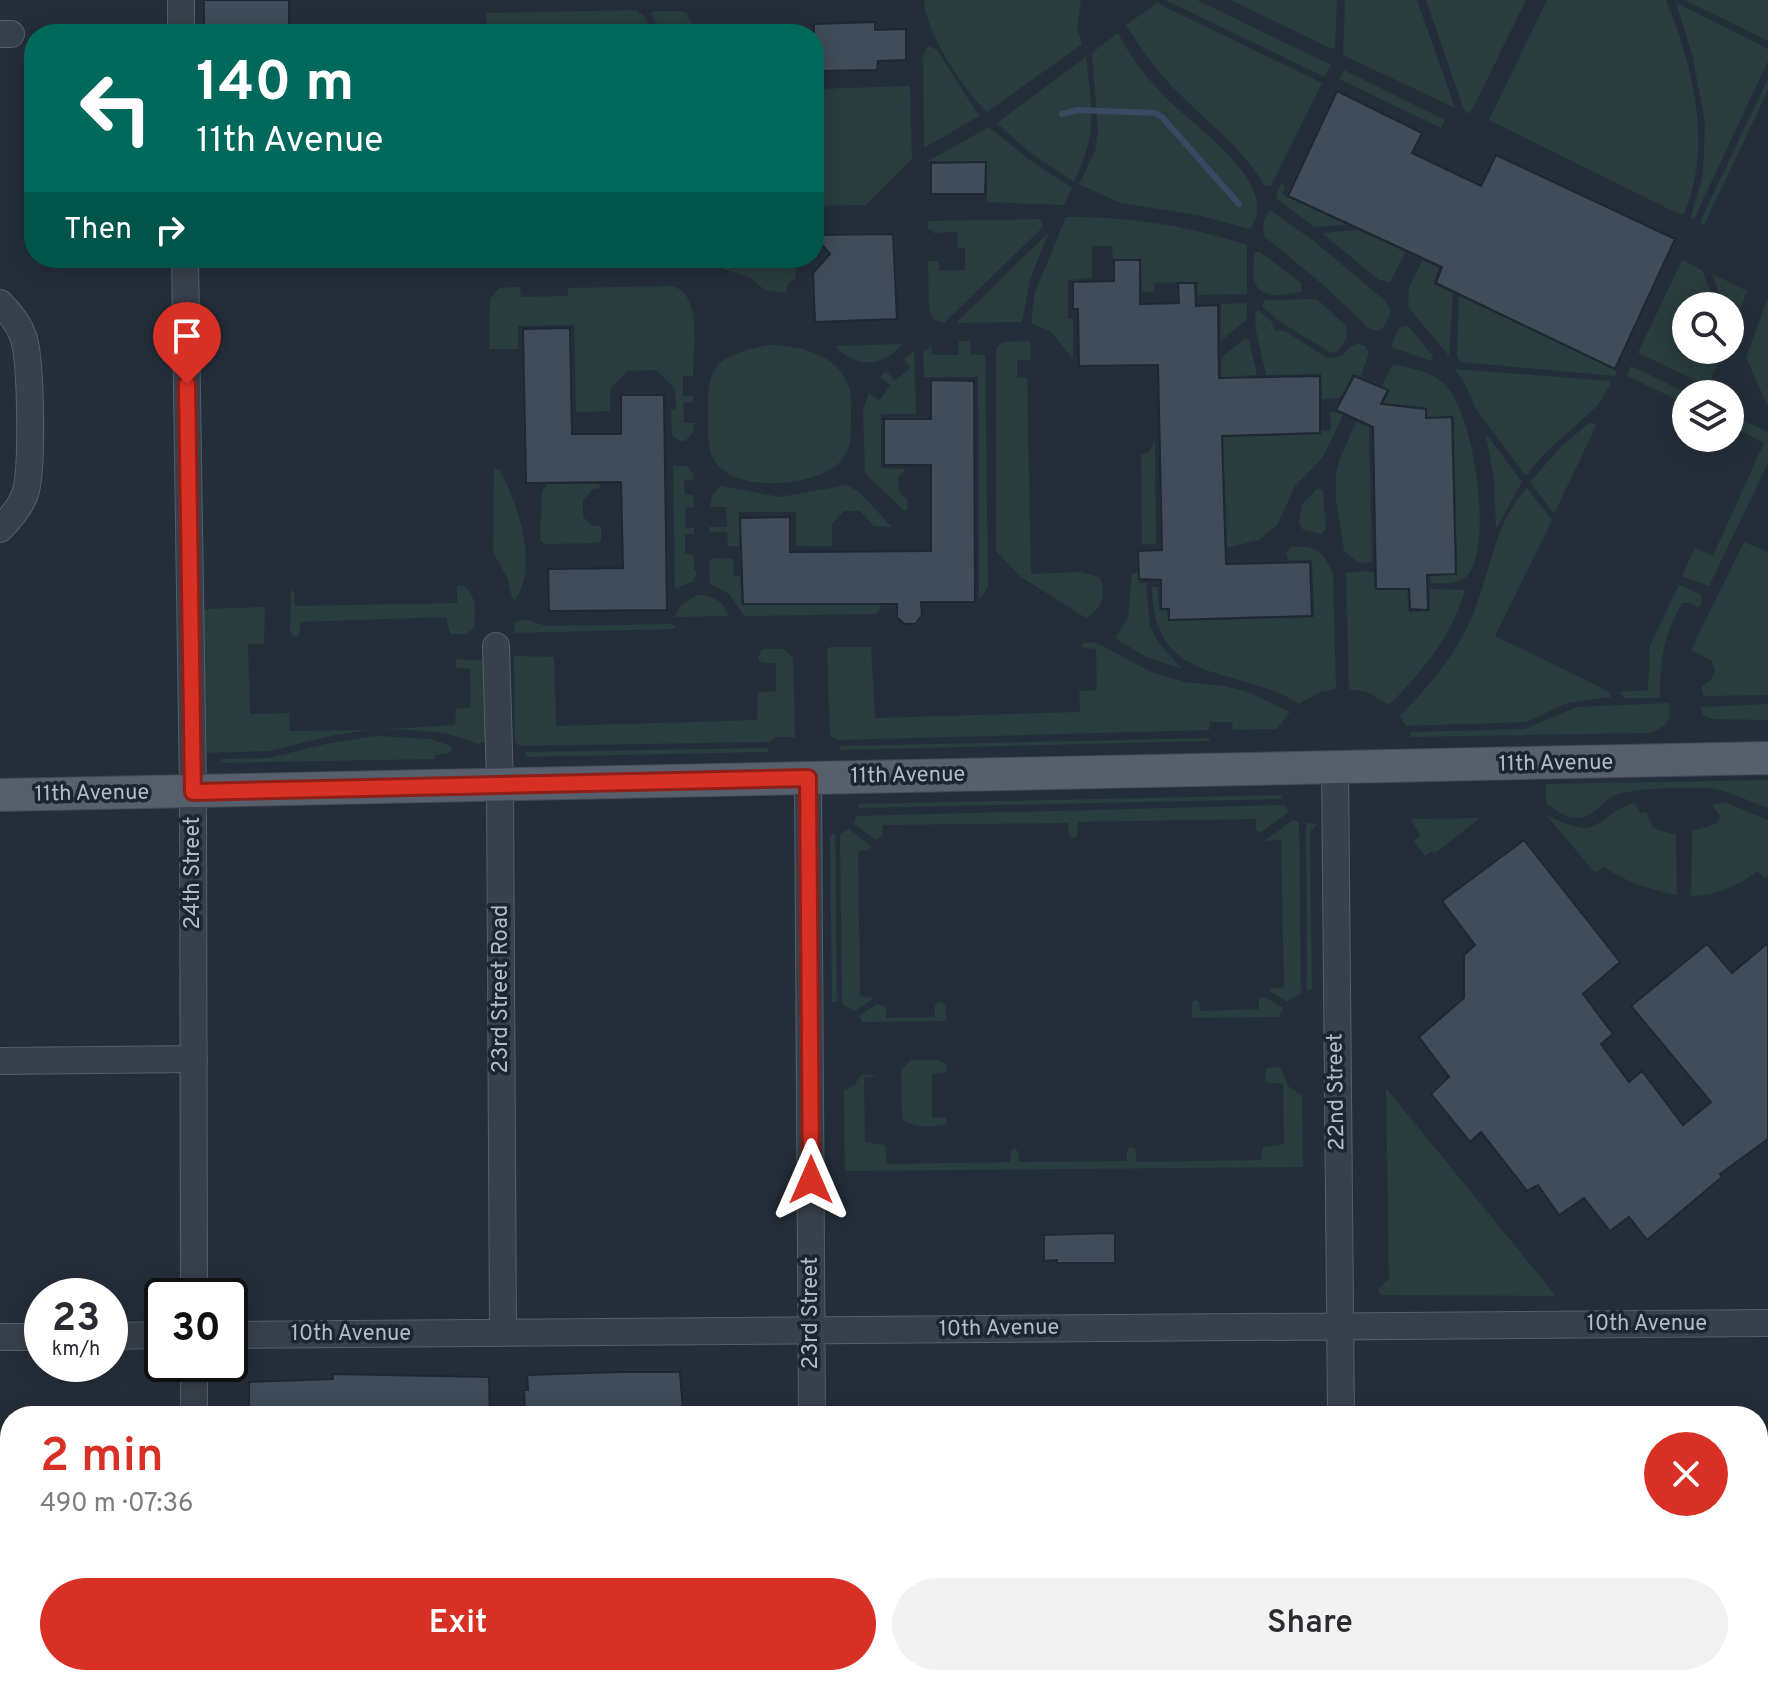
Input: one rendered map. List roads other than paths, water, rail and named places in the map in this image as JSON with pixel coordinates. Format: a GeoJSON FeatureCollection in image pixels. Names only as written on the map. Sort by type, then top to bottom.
{"type":"FeatureCollection","features":[{"type":"Feature","properties":{"kind":"main road","name":"11th Avenue"},"geometry":{"type":"LineString","coordinates":[[0,795],[1768,758]]}},
{"type":"Feature","properties":{"kind":"street"},"geometry":{"type":"LineString","coordinates":[[181,0],[181,24]]}},
{"type":"Feature","properties":{"kind":"street","name":"24th Street"},"geometry":{"type":"LineString","coordinates":[[185,268],[193,792],[194,1278]]}},
{"type":"Feature","properties":{"kind":"street"},"geometry":{"type":"LineString","coordinates":[[0,303],[24,338],[29,408],[25,494],[18,509],[0,529]]}},
{"type":"Feature","properties":{"kind":"street","name":"23rd Street Road"},"geometry":{"type":"LineString","coordinates":[[496,646],[500,785],[503,1333]]}},
{"type":"Feature","properties":{"kind":"street","name":"22nd Street"},"geometry":{"type":"LineString","coordinates":[[1335,767],[1341,1406]]}},
{"type":"Feature","properties":{"kind":"street","name":"23rd Street"},"geometry":{"type":"LineString","coordinates":[[808,778],[812,1406]]}},
{"type":"Feature","properties":{"kind":"street"},"geometry":{"type":"LineString","coordinates":[[0,1061],[194,1059]]}},
{"type":"Feature","properties":{"kind":"street","name":"10th Avenue"},"geometry":{"type":"LineString","coordinates":[[248,1335],[1768,1323]]}},
{"type":"Feature","properties":{"kind":"street"},"geometry":{"type":"LineString","coordinates":[[0,1337],[24,1337]]}},
{"type":"Feature","properties":{"kind":"street"},"geometry":{"type":"LineString","coordinates":[[194,1382],[194,1406]]}},
{"type":"Feature","properties":{"kind":"waterway"},"geometry":{"type":"LineString","coordinates":[[1062,114],[1077,110],[1155,113],[1162,117],[1239,204]]}}]}
